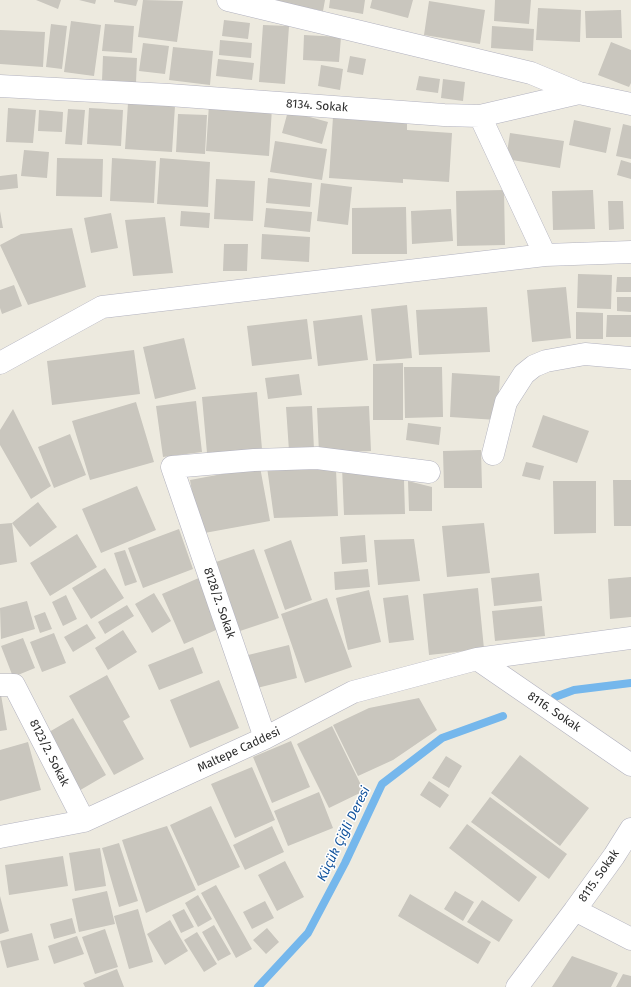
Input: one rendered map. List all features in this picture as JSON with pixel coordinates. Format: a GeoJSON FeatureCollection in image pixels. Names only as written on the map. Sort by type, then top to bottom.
{"type":"FeatureCollection","features":[{"type":"Feature","properties":{"kind":"street"},"geometry":{"type":"LineString","coordinates":[[228,0],[531,73],[579,93]]}},
{"type":"Feature","properties":{"kind":"street","name":"8134. Sokak"},"geometry":{"type":"LineString","coordinates":[[0,86],[169,95],[444,115],[480,116],[579,93],[631,104]]}},
{"type":"Feature","properties":{"kind":"street"},"geometry":{"type":"LineString","coordinates":[[480,116],[545,255]]}},
{"type":"Feature","properties":{"kind":"street"},"geometry":{"type":"LineString","coordinates":[[0,363],[102,307],[545,255],[631,252]]}},
{"type":"Feature","properties":{"kind":"street"},"geometry":{"type":"LineString","coordinates":[[493,454],[506,402],[524,374],[534,366],[546,361],[585,354],[631,358]]}},
{"type":"Feature","properties":{"kind":"street","name":"8128/2. Sokak"},"geometry":{"type":"LineString","coordinates":[[265,738],[172,467],[254,460],[316,458],[429,472]]}},
{"type":"Feature","properties":{"kind":"street","name":"Maltepe Caddesi"},"geometry":{"type":"LineString","coordinates":[[0,837],[84,821],[265,738],[353,692],[477,659],[631,638]]}},
{"type":"Feature","properties":{"kind":"street","name":"8116. Sokak"},"geometry":{"type":"LineString","coordinates":[[477,659],[631,765]]}},
{"type":"Feature","properties":{"kind":"street","name":"8123/2. Sokak"},"geometry":{"type":"LineString","coordinates":[[7,685],[84,821]]}},
{"type":"Feature","properties":{"kind":"street","name":"8115. Sokak"},"geometry":{"type":"LineString","coordinates":[[631,829],[614,856],[575,910],[631,939]]}},
{"type":"Feature","properties":{"kind":"street"},"geometry":{"type":"LineString","coordinates":[[517,987],[575,910]]}},
{"type":"Feature","properties":{"kind":"building"},"geometry":{"type":"Polygon","coordinates":[[[36,0],[61,0],[58,9],[36,0]]]}},
{"type":"Feature","properties":{"kind":"building"},"geometry":{"type":"Polygon","coordinates":[[[79,0],[96,0],[95,4],[79,0]]]}},
{"type":"Feature","properties":{"kind":"building"},"geometry":{"type":"Polygon","coordinates":[[[114,0],[138,0],[136,6],[114,2],[114,0]]]}},
{"type":"Feature","properties":{"kind":"building"},"geometry":{"type":"Polygon","coordinates":[[[143,0],[183,1],[177,42],[138,37],[143,0]]]}},
{"type":"Feature","properties":{"kind":"building"},"geometry":{"type":"Polygon","coordinates":[[[269,0],[325,0],[323,11],[269,0]]]}},
{"type":"Feature","properties":{"kind":"building"},"geometry":{"type":"Polygon","coordinates":[[[330,0],[365,0],[363,14],[329,8],[330,0]]]}},
{"type":"Feature","properties":{"kind":"building"},"geometry":{"type":"Polygon","coordinates":[[[372,0],[413,0],[408,18],[370,8],[372,0]]]}},
{"type":"Feature","properties":{"kind":"building"},"geometry":{"type":"Polygon","coordinates":[[[495,0],[531,0],[529,24],[494,21],[495,0]]]}},
{"type":"Feature","properties":{"kind":"building"},"geometry":{"type":"Polygon","coordinates":[[[429,1],[485,10],[480,44],[424,35],[429,1]]]}},
{"type":"Feature","properties":{"kind":"building"},"geometry":{"type":"Polygon","coordinates":[[[538,8],[581,10],[580,42],[536,40],[538,8]]]}},
{"type":"Feature","properties":{"kind":"building"},"geometry":{"type":"Polygon","coordinates":[[[621,10],[622,38],[586,38],[585,11],[621,10]]]}},
{"type":"Feature","properties":{"kind":"building"},"geometry":{"type":"Polygon","coordinates":[[[224,20],[250,23],[248,39],[222,36],[224,20]]]}},
{"type":"Feature","properties":{"kind":"building"},"geometry":{"type":"Polygon","coordinates":[[[71,21],[101,25],[94,76],[64,72],[71,21]]]}},
{"type":"Feature","properties":{"kind":"building"},"geometry":{"type":"Polygon","coordinates":[[[51,24],[67,26],[62,69],[46,67],[51,24]]]}},
{"type":"Feature","properties":{"kind":"building"},"geometry":{"type":"Polygon","coordinates":[[[105,24],[134,26],[132,53],[102,51],[105,24]]]}},
{"type":"Feature","properties":{"kind":"building"},"geometry":{"type":"Polygon","coordinates":[[[263,25],[289,26],[285,84],[259,82],[263,25]]]}},
{"type":"Feature","properties":{"kind":"building"},"geometry":{"type":"Polygon","coordinates":[[[492,26],[534,29],[533,51],[491,48],[492,26]]]}},
{"type":"Feature","properties":{"kind":"building"},"geometry":{"type":"Polygon","coordinates":[[[0,30],[45,32],[43,67],[0,64],[0,30]]]}},
{"type":"Feature","properties":{"kind":"building"},"geometry":{"type":"Polygon","coordinates":[[[304,35],[341,37],[339,62],[303,60],[304,35]]]}},
{"type":"Feature","properties":{"kind":"building"},"geometry":{"type":"Polygon","coordinates":[[[220,40],[252,43],[251,58],[219,55],[220,40]]]}},
{"type":"Feature","properties":{"kind":"building"},"geometry":{"type":"Polygon","coordinates":[[[611,42],[631,50],[631,83],[629,87],[598,75],[611,42]]]}},
{"type":"Feature","properties":{"kind":"building"},"geometry":{"type":"Polygon","coordinates":[[[143,43],[169,46],[165,74],[139,71],[143,43]]]}},
{"type":"Feature","properties":{"kind":"building"},"geometry":{"type":"Polygon","coordinates":[[[173,47],[213,51],[210,85],[169,80],[173,47]]]}},
{"type":"Feature","properties":{"kind":"building"},"geometry":{"type":"Polygon","coordinates":[[[103,56],[137,58],[136,83],[102,81],[103,56]]]}},
{"type":"Feature","properties":{"kind":"building"},"geometry":{"type":"Polygon","coordinates":[[[350,56],[366,59],[363,75],[347,72],[350,56]]]}},
{"type":"Feature","properties":{"kind":"building"},"geometry":{"type":"Polygon","coordinates":[[[218,59],[254,63],[252,80],[216,76],[218,59]]]}},
{"type":"Feature","properties":{"kind":"building"},"geometry":{"type":"Polygon","coordinates":[[[321,65],[343,69],[340,90],[318,86],[321,65]]]}},
{"type":"Feature","properties":{"kind":"building"},"geometry":{"type":"Polygon","coordinates":[[[419,76],[440,79],[438,93],[416,90],[419,76]]]}},
{"type":"Feature","properties":{"kind":"building"},"geometry":{"type":"Polygon","coordinates":[[[443,79],[465,82],[463,101],[441,98],[443,79]]]}},
{"type":"Feature","properties":{"kind":"building"},"geometry":{"type":"Polygon","coordinates":[[[128,103],[175,106],[172,152],[125,149],[128,103]]]}},
{"type":"Feature","properties":{"kind":"building"},"geometry":{"type":"Polygon","coordinates":[[[209,104],[272,108],[269,156],[206,151],[209,104]]]}},
{"type":"Feature","properties":{"kind":"building"},"geometry":{"type":"Polygon","coordinates":[[[8,108],[36,110],[33,143],[6,142],[8,108]]]}},
{"type":"Feature","properties":{"kind":"building"},"geometry":{"type":"Polygon","coordinates":[[[89,108],[123,110],[121,146],[87,144],[89,108]]]}},
{"type":"Feature","properties":{"kind":"building"},"geometry":{"type":"Polygon","coordinates":[[[68,109],[85,110],[82,145],[65,144],[68,109]]]}},
{"type":"Feature","properties":{"kind":"building"},"geometry":{"type":"Polygon","coordinates":[[[39,110],[63,112],[62,132],[38,131],[39,110]]]}},
{"type":"Feature","properties":{"kind":"building"},"geometry":{"type":"Polygon","coordinates":[[[288,111],[328,122],[322,144],[282,133],[288,111]]]}},
{"type":"Feature","properties":{"kind":"building"},"geometry":{"type":"Polygon","coordinates":[[[178,114],[207,115],[205,154],[176,152],[178,114]]]}},
{"type":"Feature","properties":{"kind":"building"},"geometry":{"type":"Polygon","coordinates":[[[333,117],[407,122],[407,130],[452,133],[449,182],[403,179],[403,183],[329,178],[333,117]]]}},
{"type":"Feature","properties":{"kind":"building"},"geometry":{"type":"Polygon","coordinates":[[[574,120],[611,128],[606,153],[569,145],[574,120]]]}},
{"type":"Feature","properties":{"kind":"building"},"geometry":{"type":"Polygon","coordinates":[[[623,124],[631,126],[631,159],[616,156],[623,124]]]}},
{"type":"Feature","properties":{"kind":"building"},"geometry":{"type":"Polygon","coordinates":[[[510,133],[564,141],[560,168],[506,159],[510,133]]]}},
{"type":"Feature","properties":{"kind":"building"},"geometry":{"type":"Polygon","coordinates":[[[275,141],[327,149],[322,180],[270,172],[275,141]]]}},
{"type":"Feature","properties":{"kind":"building"},"geometry":{"type":"Polygon","coordinates":[[[24,150],[49,152],[47,178],[21,176],[24,150]]]}},
{"type":"Feature","properties":{"kind":"building"},"geometry":{"type":"Polygon","coordinates":[[[57,158],[103,159],[102,197],[56,196],[57,158]]]}},
{"type":"Feature","properties":{"kind":"building"},"geometry":{"type":"Polygon","coordinates":[[[112,158],[156,161],[154,203],[110,201],[112,158]]]}},
{"type":"Feature","properties":{"kind":"building"},"geometry":{"type":"Polygon","coordinates":[[[160,158],[210,162],[208,207],[157,204],[160,158]]]}},
{"type":"Feature","properties":{"kind":"building"},"geometry":{"type":"Polygon","coordinates":[[[621,160],[631,163],[631,179],[617,175],[621,160]]]}},
{"type":"Feature","properties":{"kind":"building"},"geometry":{"type":"Polygon","coordinates":[[[17,174],[18,188],[0,190],[0,176],[17,174]]]}},
{"type":"Feature","properties":{"kind":"building"},"geometry":{"type":"Polygon","coordinates":[[[268,178],[312,183],[310,207],[266,203],[268,178]]]}},
{"type":"Feature","properties":{"kind":"building"},"geometry":{"type":"Polygon","coordinates":[[[216,179],[255,181],[253,221],[214,219],[216,179]]]}},
{"type":"Feature","properties":{"kind":"building"},"geometry":{"type":"Polygon","coordinates":[[[321,183],[352,187],[348,225],[317,221],[321,183]]]}},
{"type":"Feature","properties":{"kind":"building"},"geometry":{"type":"Polygon","coordinates":[[[504,190],[505,245],[457,246],[456,191],[504,190]]]}},
{"type":"Feature","properties":{"kind":"building"},"geometry":{"type":"Polygon","coordinates":[[[593,190],[595,229],[553,230],[552,191],[593,190]]]}},
{"type":"Feature","properties":{"kind":"building"},"geometry":{"type":"Polygon","coordinates":[[[608,201],[623,201],[624,229],[609,230],[608,201]]]}},
{"type":"Feature","properties":{"kind":"building"},"geometry":{"type":"Polygon","coordinates":[[[406,207],[407,254],[352,254],[352,208],[406,207]]]}},
{"type":"Feature","properties":{"kind":"building"},"geometry":{"type":"Polygon","coordinates":[[[266,208],[312,212],[310,232],[264,227],[266,208]]]}},
{"type":"Feature","properties":{"kind":"building"},"geometry":{"type":"Polygon","coordinates":[[[451,209],[453,241],[412,244],[411,211],[451,209]]]}},
{"type":"Feature","properties":{"kind":"building"},"geometry":{"type":"Polygon","coordinates":[[[0,211],[3,228],[0,228],[0,211]]]}},
{"type":"Feature","properties":{"kind":"building"},"geometry":{"type":"Polygon","coordinates":[[[181,211],[210,213],[209,228],[180,226],[181,211]]]}},
{"type":"Feature","properties":{"kind":"building"},"geometry":{"type":"Polygon","coordinates":[[[111,213],[118,248],[91,253],[84,218],[111,213]]]}},
{"type":"Feature","properties":{"kind":"building"},"geometry":{"type":"Polygon","coordinates":[[[165,217],[173,273],[133,276],[125,220],[165,217]]]}},
{"type":"Feature","properties":{"kind":"building"},"geometry":{"type":"Polygon","coordinates":[[[72,228],[86,287],[28,305],[0,245],[21,234],[72,228]]]}},
{"type":"Feature","properties":{"kind":"building"},"geometry":{"type":"Polygon","coordinates":[[[262,234],[310,237],[309,262],[261,259],[262,234]]]}},
{"type":"Feature","properties":{"kind":"building"},"geometry":{"type":"Polygon","coordinates":[[[224,244],[248,244],[247,271],[223,271],[224,244]]]}},
{"type":"Feature","properties":{"kind":"building"},"geometry":{"type":"Polygon","coordinates":[[[578,274],[612,275],[611,309],[577,308],[578,274]]]}},
{"type":"Feature","properties":{"kind":"building"},"geometry":{"type":"Polygon","coordinates":[[[617,277],[631,277],[631,292],[616,292],[617,277]]]}},
{"type":"Feature","properties":{"kind":"building"},"geometry":{"type":"Polygon","coordinates":[[[14,285],[22,306],[2,314],[0,308],[0,290],[14,285]]]}},
{"type":"Feature","properties":{"kind":"building"},"geometry":{"type":"Polygon","coordinates":[[[566,287],[571,338],[532,342],[527,290],[566,287]]]}},
{"type":"Feature","properties":{"kind":"building"},"geometry":{"type":"Polygon","coordinates":[[[617,297],[631,297],[631,312],[617,311],[617,297]]]}},
{"type":"Feature","properties":{"kind":"building"},"geometry":{"type":"Polygon","coordinates":[[[407,305],[412,358],[376,361],[371,309],[407,305]]]}},
{"type":"Feature","properties":{"kind":"building"},"geometry":{"type":"Polygon","coordinates":[[[487,307],[490,352],[419,355],[416,310],[487,307]]]}},
{"type":"Feature","properties":{"kind":"building"},"geometry":{"type":"Polygon","coordinates":[[[576,312],[603,313],[603,339],[576,339],[576,312]]]}},
{"type":"Feature","properties":{"kind":"building"},"geometry":{"type":"Polygon","coordinates":[[[362,315],[368,360],[318,366],[313,321],[362,315]]]}},
{"type":"Feature","properties":{"kind":"building"},"geometry":{"type":"Polygon","coordinates":[[[607,315],[631,315],[631,337],[606,337],[607,315]]]}},
{"type":"Feature","properties":{"kind":"building"},"geometry":{"type":"Polygon","coordinates":[[[307,319],[312,359],[252,366],[247,326],[307,319]]]}},
{"type":"Feature","properties":{"kind":"building"},"geometry":{"type":"Polygon","coordinates":[[[184,338],[196,389],[155,399],[143,347],[184,338]]]}},
{"type":"Feature","properties":{"kind":"building"},"geometry":{"type":"Polygon","coordinates":[[[134,350],[140,394],[52,405],[47,361],[134,350]]]}},
{"type":"Feature","properties":{"kind":"building"},"geometry":{"type":"Polygon","coordinates":[[[403,363],[403,420],[373,420],[373,364],[403,363]]]}},
{"type":"Feature","properties":{"kind":"building"},"geometry":{"type":"Polygon","coordinates":[[[404,367],[442,367],[443,417],[405,418],[404,367]]]}},
{"type":"Feature","properties":{"kind":"building"},"geometry":{"type":"Polygon","coordinates":[[[452,373],[500,376],[497,420],[450,417],[452,373]]]}},
{"type":"Feature","properties":{"kind":"building"},"geometry":{"type":"Polygon","coordinates":[[[299,374],[302,395],[268,399],[265,378],[299,374]]]}},
{"type":"Feature","properties":{"kind":"building"},"geometry":{"type":"Polygon","coordinates":[[[257,392],[262,449],[207,453],[202,397],[257,392]]]}},
{"type":"Feature","properties":{"kind":"building"},"geometry":{"type":"Polygon","coordinates":[[[196,401],[202,452],[163,457],[156,406],[196,401]]]}},
{"type":"Feature","properties":{"kind":"building"},"geometry":{"type":"Polygon","coordinates":[[[136,402],[154,462],[90,480],[72,421],[136,402]]]}},
{"type":"Feature","properties":{"kind":"building"},"geometry":{"type":"Polygon","coordinates":[[[312,406],[314,450],[289,451],[286,407],[312,406]]]}},
{"type":"Feature","properties":{"kind":"building"},"geometry":{"type":"Polygon","coordinates":[[[369,406],[371,451],[319,453],[317,408],[369,406]]]}},
{"type":"Feature","properties":{"kind":"building"},"geometry":{"type":"Polygon","coordinates":[[[13,409],[51,486],[31,499],[0,445],[0,430],[13,409]]]}},
{"type":"Feature","properties":{"kind":"building"},"geometry":{"type":"Polygon","coordinates":[[[543,415],[589,431],[577,463],[532,447],[543,415]]]}},
{"type":"Feature","properties":{"kind":"building"},"geometry":{"type":"Polygon","coordinates":[[[408,423],[441,427],[439,445],[406,440],[408,423]]]}},
{"type":"Feature","properties":{"kind":"building"},"geometry":{"type":"Polygon","coordinates":[[[70,434],[86,475],[54,488],[38,447],[70,434]]]}},
{"type":"Feature","properties":{"kind":"building"},"geometry":{"type":"Polygon","coordinates":[[[481,450],[482,488],[444,488],[443,451],[481,450]]]}},
{"type":"Feature","properties":{"kind":"building"},"geometry":{"type":"Polygon","coordinates":[[[526,462],[544,466],[540,480],[522,476],[526,462]]]}},
{"type":"Feature","properties":{"kind":"building"},"geometry":{"type":"Polygon","coordinates":[[[260,467],[270,521],[199,534],[190,480],[260,467]]]}},
{"type":"Feature","properties":{"kind":"building"},"geometry":{"type":"Polygon","coordinates":[[[267,467],[336,469],[338,516],[274,518],[267,467]]]}},
{"type":"Feature","properties":{"kind":"building"},"geometry":{"type":"Polygon","coordinates":[[[342,467],[404,480],[405,514],[344,515],[342,467]]]}},
{"type":"Feature","properties":{"kind":"building"},"geometry":{"type":"Polygon","coordinates":[[[613,480],[631,480],[631,526],[614,526],[613,480]]]}},
{"type":"Feature","properties":{"kind":"building"},"geometry":{"type":"Polygon","coordinates":[[[408,481],[432,487],[432,511],[409,511],[408,481]]]}},
{"type":"Feature","properties":{"kind":"building"},"geometry":{"type":"Polygon","coordinates":[[[553,481],[596,481],[596,533],[554,534],[553,481]]]}},
{"type":"Feature","properties":{"kind":"building"},"geometry":{"type":"Polygon","coordinates":[[[137,486],[156,530],[101,553],[82,509],[137,486]]]}},
{"type":"Feature","properties":{"kind":"building"},"geometry":{"type":"Polygon","coordinates":[[[38,502],[57,527],[30,547],[12,523],[38,502]]]}},
{"type":"Feature","properties":{"kind":"building"},"geometry":{"type":"Polygon","coordinates":[[[12,523],[17,562],[0,565],[0,524],[12,523]]]}},
{"type":"Feature","properties":{"kind":"building"},"geometry":{"type":"Polygon","coordinates":[[[484,523],[490,573],[447,577],[442,526],[484,523]]]}},
{"type":"Feature","properties":{"kind":"building"},"geometry":{"type":"Polygon","coordinates":[[[179,529],[193,569],[143,588],[128,548],[179,529]]]}},
{"type":"Feature","properties":{"kind":"building"},"geometry":{"type":"Polygon","coordinates":[[[77,534],[97,567],[50,596],[30,563],[77,534]]]}},
{"type":"Feature","properties":{"kind":"building"},"geometry":{"type":"Polygon","coordinates":[[[365,535],[367,562],[342,564],[340,537],[365,535]]]}},
{"type":"Feature","properties":{"kind":"building"},"geometry":{"type":"Polygon","coordinates":[[[414,539],[420,581],[378,585],[374,540],[414,539]]]}},
{"type":"Feature","properties":{"kind":"building"},"geometry":{"type":"Polygon","coordinates":[[[291,540],[312,600],[285,610],[264,550],[291,540]]]}},
{"type":"Feature","properties":{"kind":"building"},"geometry":{"type":"Polygon","coordinates":[[[254,549],[279,618],[240,631],[216,562],[254,549]]]}},
{"type":"Feature","properties":{"kind":"building"},"geometry":{"type":"Polygon","coordinates":[[[125,550],[137,582],[125,586],[114,553],[125,550]]]}},
{"type":"Feature","properties":{"kind":"building"},"geometry":{"type":"Polygon","coordinates":[[[105,568],[124,598],[91,619],[72,588],[105,568]]]}},
{"type":"Feature","properties":{"kind":"building"},"geometry":{"type":"Polygon","coordinates":[[[368,569],[370,587],[335,590],[334,572],[368,569]]]}},
{"type":"Feature","properties":{"kind":"building"},"geometry":{"type":"Polygon","coordinates":[[[539,573],[542,601],[494,606],[491,578],[539,573]]]}},
{"type":"Feature","properties":{"kind":"building"},"geometry":{"type":"Polygon","coordinates":[[[201,577],[223,627],[184,644],[162,594],[201,577]]]}},
{"type":"Feature","properties":{"kind":"building"},"geometry":{"type":"Polygon","coordinates":[[[631,577],[631,617],[610,619],[608,579],[631,577]]]}},
{"type":"Feature","properties":{"kind":"building"},"geometry":{"type":"Polygon","coordinates":[[[478,588],[484,649],[429,655],[423,594],[478,588]]]}},
{"type":"Feature","properties":{"kind":"building"},"geometry":{"type":"Polygon","coordinates":[[[369,590],[381,642],[348,650],[336,598],[369,590]]]}},
{"type":"Feature","properties":{"kind":"building"},"geometry":{"type":"Polygon","coordinates":[[[154,593],[171,621],[152,633],[135,604],[154,593]]]}},
{"type":"Feature","properties":{"kind":"building"},"geometry":{"type":"Polygon","coordinates":[[[66,595],[77,619],[63,626],[52,602],[66,595]]]}},
{"type":"Feature","properties":{"kind":"building"},"geometry":{"type":"Polygon","coordinates":[[[408,595],[414,640],[389,643],[383,598],[408,595]]]}},
{"type":"Feature","properties":{"kind":"building"},"geometry":{"type":"Polygon","coordinates":[[[327,598],[352,667],[305,683],[281,614],[327,598]]]}},
{"type":"Feature","properties":{"kind":"building"},"geometry":{"type":"Polygon","coordinates":[[[27,601],[35,629],[1,639],[0,608],[27,601]]]}},
{"type":"Feature","properties":{"kind":"building"},"geometry":{"type":"Polygon","coordinates":[[[127,605],[134,616],[105,634],[98,622],[127,605]]]}},
{"type":"Feature","properties":{"kind":"building"},"geometry":{"type":"Polygon","coordinates":[[[542,606],[545,636],[495,641],[492,611],[542,606]]]}},
{"type":"Feature","properties":{"kind":"building"},"geometry":{"type":"Polygon","coordinates":[[[45,612],[52,629],[40,633],[34,616],[45,612]]]}},
{"type":"Feature","properties":{"kind":"building"},"geometry":{"type":"Polygon","coordinates":[[[87,624],[96,638],[73,652],[64,637],[87,624]]]}},
{"type":"Feature","properties":{"kind":"building"},"geometry":{"type":"Polygon","coordinates":[[[123,630],[137,652],[108,670],[95,648],[123,630]]]}},
{"type":"Feature","properties":{"kind":"building"},"geometry":{"type":"Polygon","coordinates":[[[54,633],[66,663],[42,672],[30,642],[54,633]]]}},
{"type":"Feature","properties":{"kind":"building"},"geometry":{"type":"Polygon","coordinates":[[[23,638],[35,668],[13,677],[1,646],[23,638]]]}},
{"type":"Feature","properties":{"kind":"building"},"geometry":{"type":"Polygon","coordinates":[[[289,645],[297,678],[253,689],[244,656],[289,645]]]}},
{"type":"Feature","properties":{"kind":"building"},"geometry":{"type":"Polygon","coordinates":[[[193,647],[203,673],[159,690],[148,665],[193,647]]]}},
{"type":"Feature","properties":{"kind":"building"},"geometry":{"type":"Polygon","coordinates":[[[107,675],[130,717],[123,721],[144,759],[114,775],[69,696],[107,675]]]}},
{"type":"Feature","properties":{"kind":"building"},"geometry":{"type":"Polygon","coordinates":[[[219,680],[239,728],[190,748],[170,700],[219,680]]]}},
{"type":"Feature","properties":{"kind":"building"},"geometry":{"type":"Polygon","coordinates":[[[0,689],[7,730],[0,731],[0,689]]]}},
{"type":"Feature","properties":{"kind":"building"},"geometry":{"type":"Polygon","coordinates":[[[419,698],[437,730],[393,760],[358,776],[333,725],[369,708],[419,698]]]}},
{"type":"Feature","properties":{"kind":"building"},"geometry":{"type":"Polygon","coordinates":[[[73,718],[106,775],[77,792],[44,735],[73,718]]]}},
{"type":"Feature","properties":{"kind":"building"},"geometry":{"type":"Polygon","coordinates":[[[332,726],[364,791],[329,808],[297,744],[332,726]]]}},
{"type":"Feature","properties":{"kind":"building"},"geometry":{"type":"Polygon","coordinates":[[[291,741],[310,787],[272,803],[253,757],[291,741]]]}},
{"type":"Feature","properties":{"kind":"building"},"geometry":{"type":"Polygon","coordinates":[[[28,742],[41,790],[0,801],[0,750],[28,742]]]}},
{"type":"Feature","properties":{"kind":"building"},"geometry":{"type":"Polygon","coordinates":[[[520,755],[589,808],[560,846],[491,793],[520,755]]]}},
{"type":"Feature","properties":{"kind":"building"},"geometry":{"type":"Polygon","coordinates":[[[446,756],[462,766],[449,788],[432,778],[446,756]]]}},
{"type":"Feature","properties":{"kind":"building"},"geometry":{"type":"Polygon","coordinates":[[[252,767],[275,820],[235,838],[211,784],[252,767]]]}},
{"type":"Feature","properties":{"kind":"building"},"geometry":{"type":"Polygon","coordinates":[[[429,781],[449,795],[440,808],[420,795],[429,781]]]}},
{"type":"Feature","properties":{"kind":"building"},"geometry":{"type":"Polygon","coordinates":[[[319,792],[333,828],[288,846],[274,811],[319,792]]]}},
{"type":"Feature","properties":{"kind":"building"},"geometry":{"type":"Polygon","coordinates":[[[490,797],[567,854],[549,879],[471,822],[490,797]]]}},
{"type":"Feature","properties":{"kind":"building"},"geometry":{"type":"Polygon","coordinates":[[[211,806],[240,867],[198,886],[170,825],[211,806]]]}},
{"type":"Feature","properties":{"kind":"building"},"geometry":{"type":"Polygon","coordinates":[[[467,824],[537,877],[519,902],[449,848],[467,824]]]}},
{"type":"Feature","properties":{"kind":"building"},"geometry":{"type":"Polygon","coordinates":[[[167,826],[196,890],[146,913],[122,840],[167,826]]]}},
{"type":"Feature","properties":{"kind":"building"},"geometry":{"type":"Polygon","coordinates":[[[272,826],[284,852],[245,870],[233,845],[272,826]]]}},
{"type":"Feature","properties":{"kind":"building"},"geometry":{"type":"Polygon","coordinates":[[[119,843],[138,901],[119,907],[102,848],[119,843]]]}},
{"type":"Feature","properties":{"kind":"building"},"geometry":{"type":"Polygon","coordinates":[[[100,848],[106,886],[75,891],[69,853],[100,848]]]}},
{"type":"Feature","properties":{"kind":"building"},"geometry":{"type":"Polygon","coordinates":[[[63,856],[68,886],[9,895],[5,865],[63,856]]]}},
{"type":"Feature","properties":{"kind":"building"},"geometry":{"type":"Polygon","coordinates":[[[285,861],[304,897],[277,911],[258,875],[285,861]]]}},
{"type":"Feature","properties":{"kind":"building"},"geometry":{"type":"Polygon","coordinates":[[[216,885],[252,949],[236,958],[201,893],[216,885]]]}},
{"type":"Feature","properties":{"kind":"building"},"geometry":{"type":"Polygon","coordinates":[[[107,891],[115,924],[79,932],[72,899],[107,891]]]}},
{"type":"Feature","properties":{"kind":"building"},"geometry":{"type":"Polygon","coordinates":[[[455,891],[474,902],[463,921],[444,909],[455,891]]]}},
{"type":"Feature","properties":{"kind":"building"},"geometry":{"type":"Polygon","coordinates":[[[410,894],[491,942],[478,964],[398,916],[410,894]]]}},
{"type":"Feature","properties":{"kind":"building"},"geometry":{"type":"Polygon","coordinates":[[[198,895],[212,919],[198,927],[185,903],[198,895]]]}},
{"type":"Feature","properties":{"kind":"building"},"geometry":{"type":"Polygon","coordinates":[[[0,896],[9,931],[0,934],[0,896]]]}},
{"type":"Feature","properties":{"kind":"building"},"geometry":{"type":"Polygon","coordinates":[[[482,900],[513,920],[499,942],[467,922],[482,900]]]}},
{"type":"Feature","properties":{"kind":"building"},"geometry":{"type":"Polygon","coordinates":[[[265,901],[274,918],[252,929],[243,912],[265,901]]]}},
{"type":"Feature","properties":{"kind":"building"},"geometry":{"type":"Polygon","coordinates":[[[138,909],[153,962],[129,969],[114,916],[138,909]]]}},
{"type":"Feature","properties":{"kind":"building"},"geometry":{"type":"Polygon","coordinates":[[[184,909],[194,927],[181,933],[172,915],[184,909]]]}},
{"type":"Feature","properties":{"kind":"building"},"geometry":{"type":"Polygon","coordinates":[[[72,918],[76,933],[54,939],[50,924],[72,918]]]}},
{"type":"Feature","properties":{"kind":"building"},"geometry":{"type":"Polygon","coordinates":[[[170,920],[188,951],[165,965],[147,934],[170,920]]]}},
{"type":"Feature","properties":{"kind":"building"},"geometry":{"type":"Polygon","coordinates":[[[214,925],[231,954],[218,961],[202,932],[214,925]]]}},
{"type":"Feature","properties":{"kind":"building"},"geometry":{"type":"Polygon","coordinates":[[[267,928],[279,942],[266,954],[253,940],[267,928]]]}},
{"type":"Feature","properties":{"kind":"building"},"geometry":{"type":"Polygon","coordinates":[[[105,929],[118,967],[95,974],[82,937],[105,929]]]}},
{"type":"Feature","properties":{"kind":"building"},"geometry":{"type":"Polygon","coordinates":[[[197,932],[217,964],[204,972],[184,940],[197,932]]]}},
{"type":"Feature","properties":{"kind":"building"},"geometry":{"type":"Polygon","coordinates":[[[32,933],[39,960],[7,968],[0,941],[32,933]]]}},
{"type":"Feature","properties":{"kind":"building"},"geometry":{"type":"Polygon","coordinates":[[[77,936],[84,954],[54,964],[48,946],[77,936]]]}},
{"type":"Feature","properties":{"kind":"building"},"geometry":{"type":"Polygon","coordinates":[[[572,956],[618,973],[611,987],[552,987],[572,956]]]}},
{"type":"Feature","properties":{"kind":"building"},"geometry":{"type":"Polygon","coordinates":[[[117,969],[124,987],[85,987],[83,983],[117,969]]]}},
{"type":"Feature","properties":{"kind":"building"},"geometry":{"type":"Polygon","coordinates":[[[623,974],[631,976],[631,987],[616,987],[623,974]]]}},
{"type":"Feature","properties":{"kind":"waterway","name":"Küçük Çiğli Deresi"},"geometry":{"type":"LineString","coordinates":[[555,697],[574,690],[631,683]]}},
{"type":"Feature","properties":{"kind":"waterway","name":"Küçük Çiğli Deresi"},"geometry":{"type":"LineString","coordinates":[[258,987],[308,933],[345,863],[382,784],[442,738],[503,716]]}}]}
